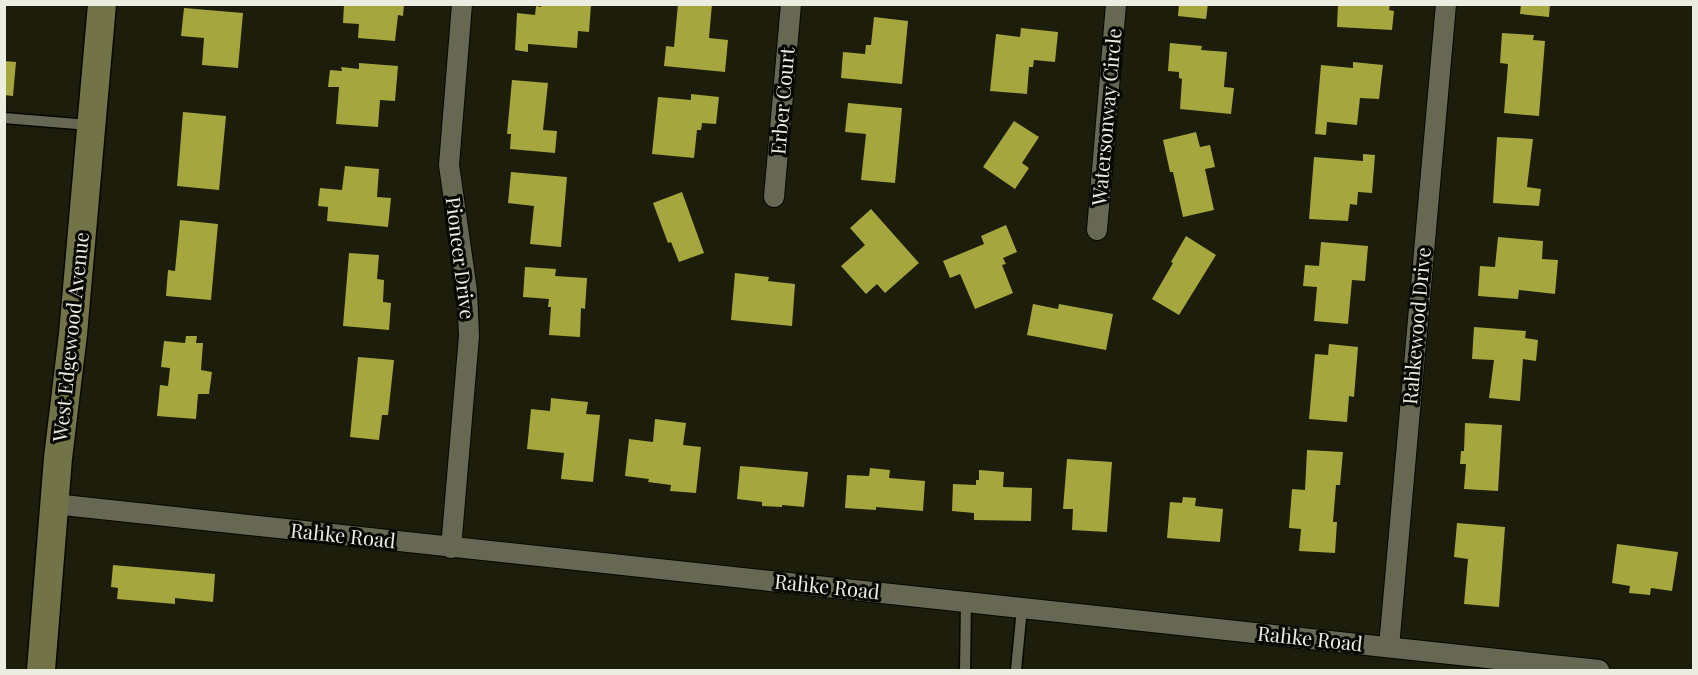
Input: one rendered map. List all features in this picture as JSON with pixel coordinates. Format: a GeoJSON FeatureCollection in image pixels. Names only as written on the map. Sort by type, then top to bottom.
{"type":"FeatureCollection","features":[{"type":"Feature","properties":{"kind":"main road","name":"West Edgewood Avenue"},"geometry":{"type":"LineString","coordinates":[[40,670],[54,504],[93,125],[102,4]]}},
{"type":"Feature","properties":{"kind":"street","name":"Pioneer Drive"},"geometry":{"type":"LineString","coordinates":[[451,548],[469,336],[467,291],[449,165],[462,4]]}},
{"type":"Feature","properties":{"kind":"street","name":"Erber Court"},"geometry":{"type":"LineString","coordinates":[[774,197],[791,4]]}},
{"type":"Feature","properties":{"kind":"street","name":"Watersonway Circle"},"geometry":{"type":"LineString","coordinates":[[1097,230],[1116,4]]}},
{"type":"Feature","properties":{"kind":"street","name":"Rahkewood Drive"},"geometry":{"type":"LineString","coordinates":[[1389,647],[1446,4]]}},
{"type":"Feature","properties":{"kind":"street","name":"Rahke Road"},"geometry":{"type":"LineString","coordinates":[[54,504],[1599,670]]}},
{"type":"Feature","properties":{"kind":"lane"},"geometry":{"type":"LineString","coordinates":[[4,118],[93,125]]}},
{"type":"Feature","properties":{"kind":"lane"},"geometry":{"type":"LineString","coordinates":[[964,670],[966,602]]}},
{"type":"Feature","properties":{"kind":"lane"},"geometry":{"type":"LineString","coordinates":[[1016,670],[1022,608]]}},
{"type":"Feature","properties":{"kind":"building"},"geometry":{"type":"Polygon","coordinates":[[[344,4],[404,4],[403,16],[398,15],[395,41],[358,38],[359,24],[343,23],[344,4]]]}},
{"type":"Feature","properties":{"kind":"building"},"geometry":{"type":"Polygon","coordinates":[[[542,4],[591,4],[589,32],[578,31],[577,48],[528,44],[528,52],[515,50],[517,13],[535,15],[536,6],[541,7],[542,4]]]}},
{"type":"Feature","properties":{"kind":"building"},"geometry":{"type":"Polygon","coordinates":[[[678,4],[712,4],[709,38],[728,40],[725,72],[664,66],[666,46],[674,47],[678,4]]]}},
{"type":"Feature","properties":{"kind":"building"},"geometry":{"type":"Polygon","coordinates":[[[1179,4],[1208,4],[1206,19],[1178,16],[1179,4]]]}},
{"type":"Feature","properties":{"kind":"building"},"geometry":{"type":"Polygon","coordinates":[[[1338,4],[1390,4],[1389,10],[1394,11],[1392,30],[1337,27],[1338,4]]]}},
{"type":"Feature","properties":{"kind":"building"},"geometry":{"type":"Polygon","coordinates":[[[1521,4],[1550,4],[1549,17],[1520,14],[1521,4]]]}},
{"type":"Feature","properties":{"kind":"building"},"geometry":{"type":"Polygon","coordinates":[[[184,8],[243,13],[238,68],[202,65],[204,38],[181,36],[184,8]]]}},
{"type":"Feature","properties":{"kind":"building"},"geometry":{"type":"Polygon","coordinates":[[[874,17],[908,21],[902,84],[841,78],[843,52],[865,54],[866,45],[871,45],[874,17]]]}},
{"type":"Feature","properties":{"kind":"building"},"geometry":{"type":"Polygon","coordinates":[[[1021,28],[1058,32],[1055,62],[1034,60],[1033,67],[1029,67],[1027,94],[990,91],[996,34],[1020,37],[1021,28]]]}},
{"type":"Feature","properties":{"kind":"building"},"geometry":{"type":"Polygon","coordinates":[[[1502,33],[1534,35],[1533,40],[1545,41],[1539,116],[1504,113],[1508,64],[1500,63],[1502,33]]]}},
{"type":"Feature","properties":{"kind":"building"},"geometry":{"type":"Polygon","coordinates":[[[1170,43],[1202,46],[1201,50],[1227,52],[1224,87],[1234,88],[1231,114],[1180,109],[1182,79],[1179,78],[1179,72],[1168,71],[1170,43]]]}},
{"type":"Feature","properties":{"kind":"building"},"geometry":{"type":"Polygon","coordinates":[[[4,61],[16,62],[13,96],[4,95],[4,61]]]}},
{"type":"Feature","properties":{"kind":"building"},"geometry":{"type":"Polygon","coordinates":[[[1353,62],[1383,65],[1379,99],[1360,98],[1357,125],[1327,122],[1326,135],[1315,134],[1321,65],[1353,68],[1353,62]]]}},
{"type":"Feature","properties":{"kind":"building"},"geometry":{"type":"Polygon","coordinates":[[[359,63],[398,66],[395,101],[380,100],[378,127],[336,124],[339,87],[328,87],[330,70],[342,71],[341,67],[359,69],[359,63]]]}},
{"type":"Feature","properties":{"kind":"building"},"geometry":{"type":"Polygon","coordinates":[[[512,80],[548,83],[543,130],[557,131],[555,153],[510,149],[511,134],[507,134],[512,80]]]}},
{"type":"Feature","properties":{"kind":"building"},"geometry":{"type":"Polygon","coordinates":[[[691,94],[719,97],[716,124],[702,123],[701,130],[697,130],[694,158],[652,154],[658,97],[691,100],[691,94]]]}},
{"type":"Feature","properties":{"kind":"building"},"geometry":{"type":"Polygon","coordinates":[[[848,103],[902,108],[895,183],[861,180],[866,134],[845,132],[848,103]]]}},
{"type":"Feature","properties":{"kind":"building"},"geometry":{"type":"Polygon","coordinates":[[[183,112],[226,116],[219,190],[177,186],[183,112]]]}},
{"type":"Feature","properties":{"kind":"building"},"geometry":{"type":"Polygon","coordinates":[[[1014,121],[1039,137],[1022,163],[1029,168],[1015,189],[983,167],[1014,121]]]}},
{"type":"Feature","properties":{"kind":"building"},"geometry":{"type":"Polygon","coordinates":[[[1196,132],[1200,147],[1210,145],[1215,167],[1205,169],[1214,210],[1183,217],[1163,140],[1196,132]]]}},
{"type":"Feature","properties":{"kind":"building"},"geometry":{"type":"Polygon","coordinates":[[[1497,137],[1533,139],[1527,187],[1541,189],[1539,206],[1493,203],[1497,137]]]}},
{"type":"Feature","properties":{"kind":"building"},"geometry":{"type":"Polygon","coordinates":[[[1363,154],[1375,155],[1372,193],[1358,192],[1357,205],[1350,204],[1348,221],[1309,219],[1314,157],[1363,161],[1363,154]]]}},
{"type":"Feature","properties":{"kind":"building"},"geometry":{"type":"Polygon","coordinates":[[[345,166],[379,169],[377,197],[391,198],[388,227],[327,221],[328,207],[318,206],[320,188],[342,190],[345,166]]]}},
{"type":"Feature","properties":{"kind":"building"},"geometry":{"type":"Polygon","coordinates":[[[511,172],[567,177],[561,247],[530,244],[534,206],[508,203],[511,172]]]}},
{"type":"Feature","properties":{"kind":"building"},"geometry":{"type":"Polygon","coordinates":[[[682,192],[704,253],[679,262],[671,242],[668,243],[653,203],[682,192]]]}},
{"type":"Feature","properties":{"kind":"building"},"geometry":{"type":"Polygon","coordinates":[[[871,209],[919,263],[885,293],[877,284],[866,294],[841,266],[865,245],[850,228],[871,209]]]}},
{"type":"Feature","properties":{"kind":"building"},"geometry":{"type":"Polygon","coordinates":[[[180,220],[218,224],[211,300],[166,296],[168,270],[175,271],[180,220]]]}},
{"type":"Feature","properties":{"kind":"building"},"geometry":{"type":"Polygon","coordinates":[[[1006,225],[1017,252],[1003,258],[1006,264],[1002,265],[1013,293],[975,309],[960,274],[950,278],[943,261],[984,244],[981,236],[1006,225]]]}},
{"type":"Feature","properties":{"kind":"building"},"geometry":{"type":"Polygon","coordinates":[[[1186,236],[1216,255],[1179,315],[1152,299],[1186,236]]]}},
{"type":"Feature","properties":{"kind":"building"},"geometry":{"type":"Polygon","coordinates":[[[1498,237],[1543,241],[1542,259],[1558,260],[1555,294],[1519,290],[1518,299],[1478,296],[1480,266],[1495,267],[1498,237]]]}},
{"type":"Feature","properties":{"kind":"building"},"geometry":{"type":"Polygon","coordinates":[[[1321,242],[1368,246],[1365,281],[1352,280],[1348,324],[1314,321],[1317,287],[1303,286],[1305,265],[1319,266],[1321,242]]]}},
{"type":"Feature","properties":{"kind":"building"},"geometry":{"type":"Polygon","coordinates":[[[349,253],[379,255],[377,279],[384,280],[383,302],[391,303],[389,330],[343,326],[349,253]]]}},
{"type":"Feature","properties":{"kind":"building"},"geometry":{"type":"Polygon","coordinates":[[[525,267],[556,269],[555,276],[587,278],[585,309],[581,308],[580,337],[549,335],[551,307],[548,307],[549,299],[523,297],[525,267]]]}},
{"type":"Feature","properties":{"kind":"building"},"geometry":{"type":"Polygon","coordinates":[[[735,273],[769,277],[768,281],[795,284],[792,326],[731,320],[735,273]]]}},
{"type":"Feature","properties":{"kind":"building"},"geometry":{"type":"Polygon","coordinates":[[[1033,304],[1058,309],[1059,304],[1113,314],[1106,350],[1027,335],[1033,304]]]}},
{"type":"Feature","properties":{"kind":"building"},"geometry":{"type":"Polygon","coordinates":[[[1474,327],[1526,331],[1525,338],[1538,340],[1536,361],[1523,359],[1520,401],[1489,398],[1494,360],[1472,359],[1474,327]]]}},
{"type":"Feature","properties":{"kind":"building"},"geometry":{"type":"Polygon","coordinates":[[[186,336],[197,336],[196,343],[203,343],[201,370],[212,372],[209,394],[198,394],[196,419],[157,416],[160,385],[168,386],[170,368],[161,367],[164,341],[185,343],[186,336]]]}},
{"type":"Feature","properties":{"kind":"building"},"geometry":{"type":"Polygon","coordinates":[[[1329,344],[1358,347],[1354,397],[1349,396],[1347,422],[1309,419],[1315,354],[1328,355],[1329,344]]]}},
{"type":"Feature","properties":{"kind":"building"},"geometry":{"type":"Polygon","coordinates":[[[358,357],[394,360],[388,415],[382,415],[379,440],[350,437],[358,357]]]}},
{"type":"Feature","properties":{"kind":"building"},"geometry":{"type":"Polygon","coordinates":[[[551,398],[588,402],[586,414],[600,415],[593,482],[561,479],[564,453],[527,449],[531,409],[550,411],[551,398]]]}},
{"type":"Feature","properties":{"kind":"building"},"geometry":{"type":"Polygon","coordinates":[[[655,419],[686,423],[683,445],[701,447],[696,493],[670,491],[671,485],[625,476],[629,439],[653,442],[655,419]]]}},
{"type":"Feature","properties":{"kind":"building"},"geometry":{"type":"Polygon","coordinates":[[[1465,423],[1502,425],[1498,491],[1464,489],[1466,464],[1460,464],[1461,451],[1464,451],[1465,423]]]}},
{"type":"Feature","properties":{"kind":"building"},"geometry":{"type":"Polygon","coordinates":[[[1307,450],[1343,452],[1340,485],[1336,485],[1333,522],[1337,522],[1335,553],[1299,551],[1301,529],[1289,528],[1292,489],[1305,490],[1307,450]]]}},
{"type":"Feature","properties":{"kind":"building"},"geometry":{"type":"Polygon","coordinates":[[[1067,459],[1112,462],[1107,532],[1072,530],[1073,509],[1063,509],[1067,459]]]}},
{"type":"Feature","properties":{"kind":"building"},"geometry":{"type":"Polygon","coordinates":[[[740,466],[808,472],[804,507],[762,506],[762,502],[737,499],[740,466]]]}},
{"type":"Feature","properties":{"kind":"building"},"geometry":{"type":"Polygon","coordinates":[[[870,468],[890,470],[889,478],[925,481],[923,511],[876,507],[876,510],[845,508],[847,475],[869,476],[870,468]]]}},
{"type":"Feature","properties":{"kind":"building"},"geometry":{"type":"Polygon","coordinates":[[[979,470],[1004,472],[1003,487],[1032,488],[1031,521],[974,520],[974,513],[952,511],[953,484],[976,485],[976,480],[979,480],[979,470]]]}},
{"type":"Feature","properties":{"kind":"building"},"geometry":{"type":"Polygon","coordinates":[[[1183,497],[1196,498],[1195,506],[1223,509],[1220,542],[1167,538],[1170,502],[1182,503],[1183,497]]]}},
{"type":"Feature","properties":{"kind":"building"},"geometry":{"type":"Polygon","coordinates":[[[1457,523],[1505,527],[1499,607],[1464,604],[1468,559],[1454,557],[1457,523]]]}},
{"type":"Feature","properties":{"kind":"building"},"geometry":{"type":"Polygon","coordinates":[[[1617,544],[1678,552],[1672,591],[1651,588],[1650,595],[1629,593],[1630,586],[1612,583],[1617,544]]]}},
{"type":"Feature","properties":{"kind":"building"},"geometry":{"type":"Polygon","coordinates":[[[113,565],[215,574],[213,602],[175,598],[175,604],[117,599],[118,588],[111,587],[113,565]]]}}]}
